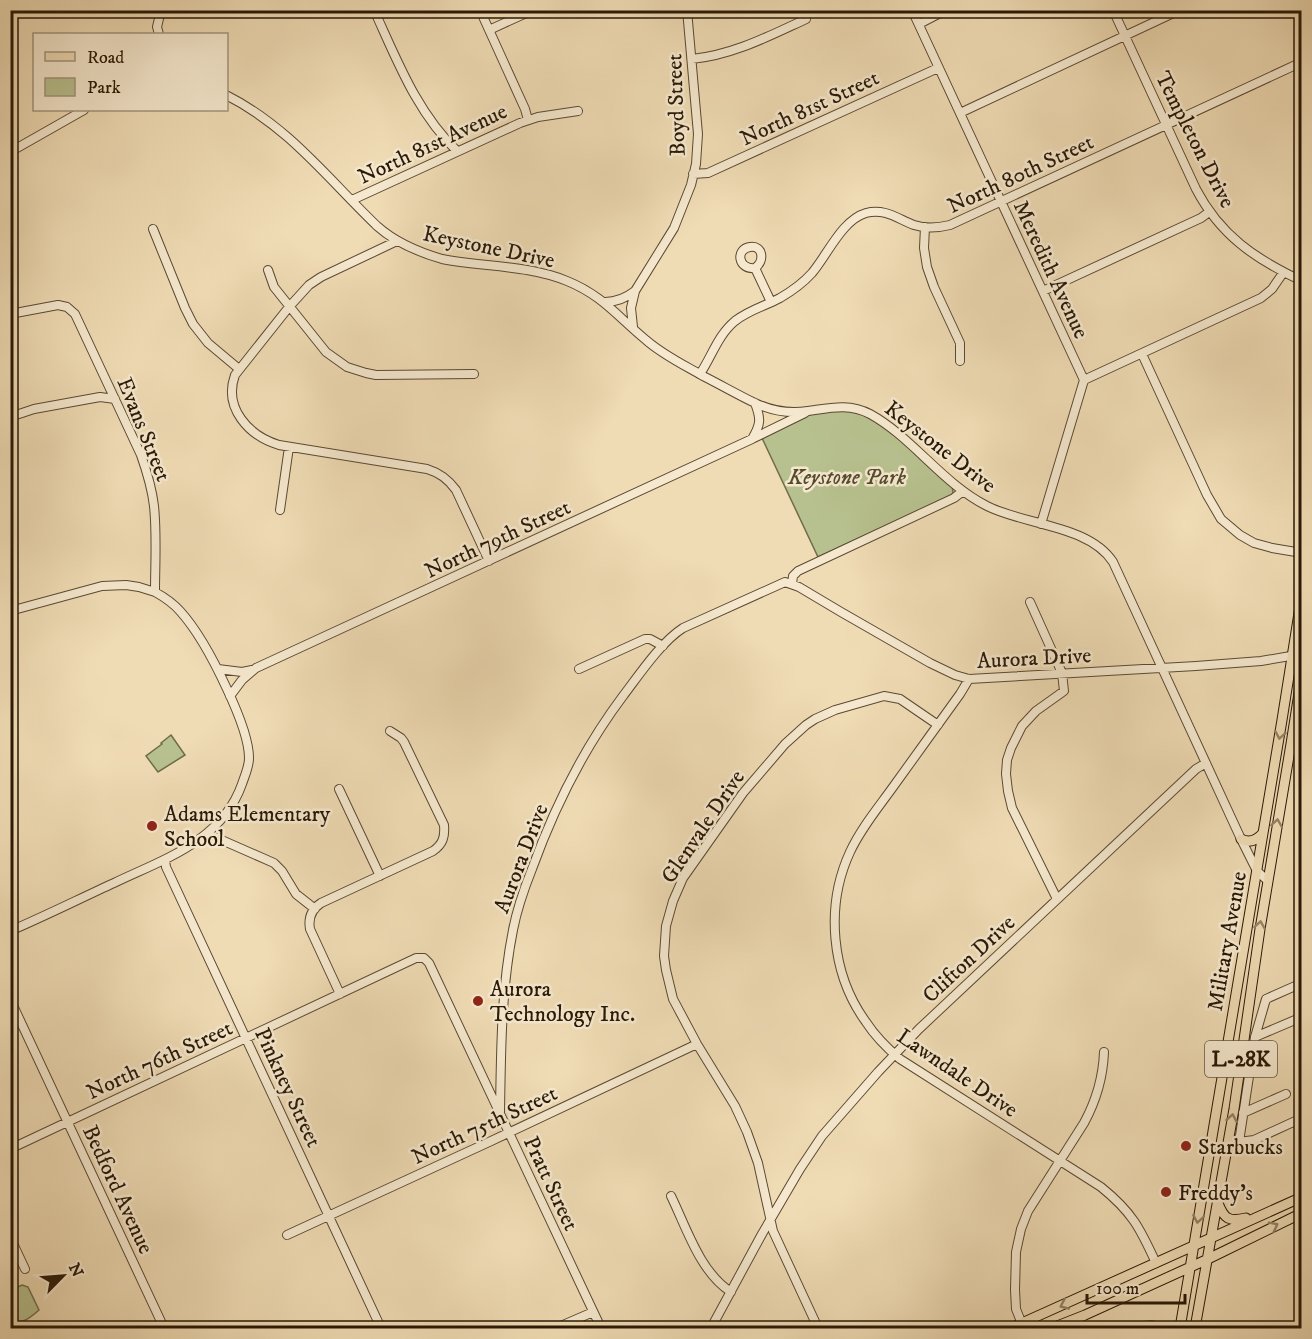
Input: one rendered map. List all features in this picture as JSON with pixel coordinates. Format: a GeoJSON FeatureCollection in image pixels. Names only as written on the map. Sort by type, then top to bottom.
{"type":"FeatureCollection","features":[{"type":"Feature","properties":{"kind":"main road","name":"Military Avenue"},"geometry":{"type":"LineString","coordinates":[[1180,1329],[1263,833],[1297,655],[1302,594]]}},
{"type":"Feature","properties":{"kind":"main road","name":"Military Avenue"},"geometry":{"type":"LineString","coordinates":[[1196,1329],[1234,1109],[1302,674]]}},
{"type":"Feature","properties":{"kind":"main road"},"geometry":{"type":"LineString","coordinates":[[1241,840],[1254,841],[1263,833]]}},
{"type":"Feature","properties":{"kind":"main road"},"geometry":{"type":"LineString","coordinates":[[1011,1329],[1302,1197]]}},
{"type":"Feature","properties":{"kind":"main road"},"geometry":{"type":"LineString","coordinates":[[1218,1202],[1223,1214],[1230,1220],[1239,1220],[1268,1212]]}},
{"type":"Feature","properties":{"kind":"main road"},"geometry":{"type":"LineString","coordinates":[[1053,1328],[1191,1268],[1302,1213]]}},
{"type":"Feature","properties":{"kind":"main road"},"geometry":{"type":"LineString","coordinates":[[1124,1329],[1151,1326],[1169,1329]]}},
{"type":"Feature","properties":{"kind":"main road"},"geometry":{"type":"LineString","coordinates":[[1053,1328],[1068,1329]]}},
{"type":"Feature","properties":{"kind":"street"},"geometry":{"type":"LineString","coordinates":[[157,32],[161,10]]}},
{"type":"Feature","properties":{"kind":"street"},"geometry":{"type":"LineString","coordinates":[[374,10],[419,103],[432,123],[457,151]]}},
{"type":"Feature","properties":{"kind":"street"},"geometry":{"type":"LineString","coordinates":[[480,10],[528,120]]}},
{"type":"Feature","properties":{"kind":"street"},"geometry":{"type":"LineString","coordinates":[[489,30],[533,10]]}},
{"type":"Feature","properties":{"kind":"street","name":"Boyd Street"},"geometry":{"type":"LineString","coordinates":[[633,327],[631,308],[635,291],[674,228],[684,204],[697,155],[698,134],[687,10]]}},
{"type":"Feature","properties":{"kind":"street","name":"Meredith Avenue"},"geometry":{"type":"LineString","coordinates":[[912,10],[1084,380]]}},
{"type":"Feature","properties":{"kind":"street"},"geometry":{"type":"LineString","coordinates":[[919,24],[946,10]]}},
{"type":"Feature","properties":{"kind":"street","name":"Templeton Drive"},"geometry":{"type":"LineString","coordinates":[[1113,10],[1196,189],[1209,212],[1240,245],[1283,273],[1302,281]]}},
{"type":"Feature","properties":{"kind":"street"},"geometry":{"type":"LineString","coordinates":[[960,113],[1180,10]]}},
{"type":"Feature","properties":{"kind":"street"},"geometry":{"type":"LineString","coordinates":[[1299,10],[1302,17]]}},
{"type":"Feature","properties":{"kind":"street"},"geometry":{"type":"LineString","coordinates":[[692,59],[734,50],[806,18]]}},
{"type":"Feature","properties":{"kind":"street","name":"North 80th Street"},"geometry":{"type":"LineString","coordinates":[[700,374],[720,338],[729,327],[744,315],[789,292],[805,280],[815,270],[846,226],[860,215],[880,211],[926,227],[938,228],[950,225],[1302,62]]}},
{"type":"Feature","properties":{"kind":"street","name":"North 81st Street"},"geometry":{"type":"LineString","coordinates":[[693,174],[708,172],[938,68]]}},
{"type":"Feature","properties":{"kind":"street","name":"Keystone Drive"},"geometry":{"type":"LineString","coordinates":[[228,96],[256,111],[279,129],[377,226],[397,241],[418,252],[442,259],[531,271],[579,286],[604,302],[645,340],[663,353],[755,403],[780,412],[843,406],[869,413],[892,429],[963,491],[981,503],[1000,512],[1075,534],[1104,550],[1110,556],[1122,579],[1241,840],[1257,871],[1268,881]]}},
{"type":"Feature","properties":{"kind":"street"},"geometry":{"type":"LineString","coordinates":[[10,152],[82,111]]}},
{"type":"Feature","properties":{"kind":"street","name":"North 81st Avenue"},"geometry":{"type":"LineString","coordinates":[[352,200],[528,120],[578,111]]}},
{"type":"Feature","properties":{"kind":"street"},"geometry":{"type":"LineString","coordinates":[[1043,291],[1201,218],[1209,212]]}},
{"type":"Feature","properties":{"kind":"street"},"geometry":{"type":"LineString","coordinates":[[926,227],[924,248],[927,267],[960,344],[960,361]]}},
{"type":"Feature","properties":{"kind":"street"},"geometry":{"type":"LineString","coordinates":[[153,229],[193,324],[208,343],[239,369]]}},
{"type":"Feature","properties":{"kind":"street"},"geometry":{"type":"LineString","coordinates":[[397,241],[315,281],[304,290],[239,369],[234,378],[232,392],[234,405],[250,430],[262,439],[279,445],[427,469],[438,473],[456,490],[489,561]]}},
{"type":"Feature","properties":{"kind":"street"},"geometry":{"type":"LineString","coordinates":[[755,267],[771,302]]}},
{"type":"Feature","properties":{"kind":"street"},"geometry":{"type":"LineString","coordinates":[[268,270],[274,287],[289,307],[326,352],[340,363],[354,370],[376,375],[474,374]]}},
{"type":"Feature","properties":{"kind":"street"},"geometry":{"type":"LineString","coordinates":[[1041,524],[1084,380],[1261,298],[1272,289],[1283,273]]}},
{"type":"Feature","properties":{"kind":"street"},"geometry":{"type":"LineString","coordinates":[[604,302],[624,298],[635,291]]}},
{"type":"Feature","properties":{"kind":"street","name":"Evans Street"},"geometry":{"type":"LineString","coordinates":[[10,314],[58,305],[67,307],[75,314],[141,456],[151,490],[156,527],[154,592]]}},
{"type":"Feature","properties":{"kind":"street"},"geometry":{"type":"LineString","coordinates":[[1142,354],[1207,495],[1221,519],[1254,543],[1302,553]]}},
{"type":"Feature","properties":{"kind":"street"},"geometry":{"type":"LineString","coordinates":[[10,417],[34,409],[83,400],[105,397],[115,399]]}},
{"type":"Feature","properties":{"kind":"street"},"geometry":{"type":"LineString","coordinates":[[752,439],[760,422],[755,403]]}},
{"type":"Feature","properties":{"kind":"street","name":"North 79th Street"},"geometry":{"type":"LineString","coordinates":[[218,669],[242,672],[256,668],[808,411]]}},
{"type":"Feature","properties":{"kind":"street"},"geometry":{"type":"LineString","coordinates":[[280,510],[289,447]]}},
{"type":"Feature","properties":{"kind":"street"},"geometry":{"type":"LineString","coordinates":[[792,584],[793,576],[798,571],[954,498],[963,491]]}},
{"type":"Feature","properties":{"kind":"street","name":"Aurora Drive"},"geometry":{"type":"LineString","coordinates":[[500,1112],[501,1025],[505,982],[513,929],[526,884],[552,819],[586,753],[616,705],[672,635],[683,628],[785,582],[799,586],[932,664],[969,679],[1176,668],[1297,655]]}},
{"type":"Feature","properties":{"kind":"street"},"geometry":{"type":"LineString","coordinates":[[10,611],[102,586],[133,586],[154,592],[164,598],[179,610],[218,669],[248,746],[249,756],[248,769],[239,794],[215,828],[208,834],[165,860],[10,931]]}},
{"type":"Feature","properties":{"kind":"street"},"geometry":{"type":"LineString","coordinates":[[1030,602],[1062,673],[1064,691],[1036,711],[1022,726],[1011,748],[1006,774],[1012,808],[1057,899]]}},
{"type":"Feature","properties":{"kind":"street"},"geometry":{"type":"LineString","coordinates":[[579,669],[645,639],[650,639],[663,646]]}},
{"type":"Feature","properties":{"kind":"street","name":"North 79th Street"},"geometry":{"type":"LineString","coordinates":[[230,696],[242,680],[256,668]]}},
{"type":"Feature","properties":{"kind":"street","name":"Lawndale Drive"},"geometry":{"type":"LineString","coordinates":[[969,679],[857,838],[843,869],[834,921],[838,962],[844,982],[864,1020],[894,1054],[1103,1189],[1128,1212],[1144,1236],[1156,1263]]}},
{"type":"Feature","properties":{"kind":"street","name":"Glenvale Drive"},"geometry":{"type":"LineString","coordinates":[[818,1329],[773,1231],[758,1163],[747,1132],[735,1106],[678,1010],[669,986],[664,956],[666,926],[683,878],[743,794],[771,759],[815,719],[835,710],[879,697],[891,697],[904,701],[938,724]]}},
{"type":"Feature","properties":{"kind":"street"},"geometry":{"type":"LineString","coordinates":[[340,994],[310,929],[310,916],[321,903],[433,851],[444,838],[444,825],[404,742],[390,731]]}},
{"type":"Feature","properties":{"kind":"street","name":"Clifton Drive"},"geometry":{"type":"LineString","coordinates":[[711,1329],[771,1219],[822,1136],[894,1054],[1196,769],[1206,763]]}},
{"type":"Feature","properties":{"kind":"street"},"geometry":{"type":"LineString","coordinates":[[339,789],[380,876]]}},
{"type":"Feature","properties":{"kind":"street"},"geometry":{"type":"LineString","coordinates":[[208,834],[274,863],[282,871],[296,894],[315,909]]}},
{"type":"Feature","properties":{"kind":"street","name":"Pinkney Street"},"geometry":{"type":"LineString","coordinates":[[165,860],[166,867],[381,1329]]}},
{"type":"Feature","properties":{"kind":"street","name":"North 76th Street"},"geometry":{"type":"LineString","coordinates":[[10,1149],[416,958],[422,958]]}},
{"type":"Feature","properties":{"kind":"street","name":"Pratt Street"},"geometry":{"type":"LineString","coordinates":[[422,958],[429,963],[601,1329]]}},
{"type":"Feature","properties":{"kind":"street"},"geometry":{"type":"LineString","coordinates":[[1302,983],[1266,999],[1255,1037],[1239,1142],[1254,1140],[1302,1118]]}},
{"type":"Feature","properties":{"kind":"street","name":"Bedford Avenue"},"geometry":{"type":"LineString","coordinates":[[10,999],[165,1329]]}},
{"type":"Feature","properties":{"kind":"street"},"geometry":{"type":"LineString","coordinates":[[1255,1037],[1302,1017]]}},
{"type":"Feature","properties":{"kind":"street","name":"North 75th Street"},"geometry":{"type":"LineString","coordinates":[[287,1235],[697,1044]]}},
{"type":"Feature","properties":{"kind":"street"},"geometry":{"type":"LineString","coordinates":[[1022,1324],[1016,1306],[1016,1262],[1021,1229],[1028,1212],[1092,1108],[1102,1077],[1104,1052]]}},
{"type":"Feature","properties":{"kind":"street"},"geometry":{"type":"LineString","coordinates":[[1243,1113],[1286,1094]]}},
{"type":"Feature","properties":{"kind":"street"},"geometry":{"type":"LineString","coordinates":[[672,1196],[706,1268],[720,1285],[731,1292]]}},
{"type":"Feature","properties":{"kind":"street"},"geometry":{"type":"LineString","coordinates":[[10,1237],[25,1269]]}},
{"type":"Feature","properties":{"kind":"street"},"geometry":{"type":"LineString","coordinates":[[556,1329],[593,1311]]}},
{"type":"Feature","properties":{"kind":"green space","name":"Keystone Park"},"geometry":{"type":"Polygon","coordinates":[[[840,409],[865,414],[890,431],[952,485],[953,493],[951,496],[818,557],[762,438],[813,413],[840,409]]]}},
{"type":"Feature","properties":{"kind":"green space"},"geometry":{"type":"Polygon","coordinates":[[[171,735],[185,755],[158,772],[146,756],[171,735]]]}},
{"type":"Feature","properties":{"kind":"green space"},"geometry":{"type":"Polygon","coordinates":[[[22,1285],[28,1287],[39,1310],[26,1320],[19,1322],[11,1320],[11,1290],[22,1285]]]}},
{"type":"Feature","properties":{"kind":"place","name":"Adams Elementary School"},"geometry":{"type":"Point","coordinates":[152,826]}},
{"type":"Feature","properties":{"kind":"place","name":"Aurora Technology Inc."},"geometry":{"type":"Point","coordinates":[478,1001]}},
{"type":"Feature","properties":{"kind":"place","name":"Starbucks"},"geometry":{"type":"Point","coordinates":[1186,1146]}},
{"type":"Feature","properties":{"kind":"place","name":"Freddy's"},"geometry":{"type":"Point","coordinates":[1166,1192]}}]}
